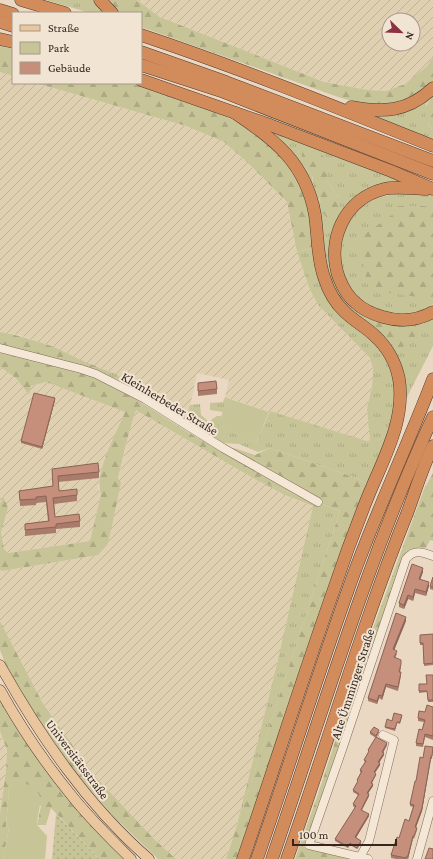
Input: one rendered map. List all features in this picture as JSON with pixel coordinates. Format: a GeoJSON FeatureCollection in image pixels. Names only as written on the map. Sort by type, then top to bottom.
{"type":"FeatureCollection","features":[{"type":"Feature","properties":{"kind":"highway"},"geometry":{"type":"LineString","coordinates":[[21,0],[62,12]]}},
{"type":"Feature","properties":{"kind":"highway"},"geometry":{"type":"LineString","coordinates":[[100,0],[111,12]]}},
{"type":"Feature","properties":{"kind":"highway"},"geometry":{"type":"LineString","coordinates":[[0,10],[12,14]]}},
{"type":"Feature","properties":{"kind":"highway"},"geometry":{"type":"LineString","coordinates":[[0,22],[12,26]]}},
{"type":"Feature","properties":{"kind":"highway"},"geometry":{"type":"LineString","coordinates":[[142,35],[241,70],[328,103],[433,146]]}},
{"type":"Feature","properties":{"kind":"highway"},"geometry":{"type":"LineString","coordinates":[[0,39],[12,42]]}},
{"type":"Feature","properties":{"kind":"highway"},"geometry":{"type":"LineString","coordinates":[[142,52],[226,82],[433,161]]}},
{"type":"Feature","properties":{"kind":"highway"},"geometry":{"type":"LineString","coordinates":[[142,65],[221,91],[433,174]]}},
{"type":"Feature","properties":{"kind":"highway"},"geometry":{"type":"LineString","coordinates":[[142,80],[391,171],[433,189]]}},
{"type":"Feature","properties":{"kind":"highway"},"geometry":{"type":"LineString","coordinates":[[328,103],[367,110],[379,111],[397,109],[422,98],[433,88]]}},
{"type":"Feature","properties":{"kind":"highway"},"geometry":{"type":"LineString","coordinates":[[235,113],[264,132],[292,160],[309,193],[313,205],[319,256],[322,273],[327,286],[338,304],[346,313],[375,335],[383,344],[396,366],[400,391],[398,414],[392,436],[351,540],[319,630],[242,859]]}},
{"type":"Feature","properties":{"kind":"highway"},"geometry":{"type":"LineString","coordinates":[[433,189],[385,189],[365,197],[356,203],[345,217],[339,229],[335,254],[336,269],[342,284],[348,295],[356,304],[365,310],[376,315],[401,320],[422,317],[433,312]]}},
{"type":"Feature","properties":{"kind":"highway"},"geometry":{"type":"LineString","coordinates":[[419,416],[433,379]]}},
{"type":"Feature","properties":{"kind":"highway"},"geometry":{"type":"LineString","coordinates":[[257,859],[348,589],[387,489],[433,387]]}},
{"type":"Feature","properties":{"kind":"highway"},"geometry":{"type":"LineString","coordinates":[[272,859],[368,575],[409,470],[433,417]]}},
{"type":"Feature","properties":{"kind":"highway"},"geometry":{"type":"LineString","coordinates":[[287,859],[394,544],[433,446]]}},
{"type":"Feature","properties":{"kind":"highway"},"geometry":{"type":"LineString","coordinates":[[421,479],[433,461]]}},
{"type":"Feature","properties":{"kind":"main road","name":"Universitätsstraße"},"geometry":{"type":"LineString","coordinates":[[0,665],[21,703],[51,749],[107,817],[148,859]]}},
{"type":"Feature","properties":{"kind":"main road","name":"Universitätsstraße"},"geometry":{"type":"LineString","coordinates":[[0,690],[54,774],[98,825],[131,859]]}},
{"type":"Feature","properties":{"kind":"street","name":"Kleinherbeder Straße"},"geometry":{"type":"LineString","coordinates":[[0,348],[96,374],[145,399],[223,448],[318,502]]}},
{"type":"Feature","properties":{"kind":"street","name":"Alte Ümminger Straße"},"geometry":{"type":"LineString","coordinates":[[364,858],[309,845],[406,559],[414,552],[424,552],[433,556]]}},
{"type":"Feature","properties":{"kind":"street"},"geometry":{"type":"LineString","coordinates":[[364,858],[394,740],[384,735]]}},
{"type":"Feature","properties":{"kind":"street"},"geometry":{"type":"LineString","coordinates":[[417,859],[433,800]]}},
{"type":"Feature","properties":{"kind":"shaded area"},"geometry":{"type":"Polygon","coordinates":[[[137,0],[433,0],[433,56],[427,66],[405,84],[386,91],[368,90],[324,82],[160,17],[137,0]]]}},
{"type":"Feature","properties":{"kind":"shaded area"},"geometry":{"type":"Polygon","coordinates":[[[0,72],[12,76],[12,84],[39,84],[186,126],[224,142],[249,164],[287,202],[297,252],[310,290],[319,306],[370,358],[373,369],[372,386],[367,409],[370,443],[225,397],[229,380],[197,373],[188,417],[116,374],[83,362],[55,348],[19,335],[0,332],[0,72]]]}},
{"type":"Feature","properties":{"kind":"shaded area"},"geometry":{"type":"Polygon","coordinates":[[[0,367],[16,378],[28,394],[31,386],[46,382],[125,412],[102,467],[98,488],[101,494],[90,541],[8,553],[4,549],[1,532],[8,508],[3,496],[0,504],[0,367]]]}},
{"type":"Feature","properties":{"kind":"shaded area"},"geometry":{"type":"Polygon","coordinates":[[[136,409],[258,481],[285,495],[313,506],[276,668],[235,832],[226,859],[176,859],[155,840],[92,773],[42,702],[0,621],[0,570],[3,571],[98,555],[108,544],[118,479],[129,429],[136,409]]]}},
{"type":"Feature","properties":{"kind":"shaded area"},"geometry":{"type":"Polygon","coordinates":[[[0,731],[7,750],[0,814],[0,731]]]}},
{"type":"Feature","properties":{"kind":"green space"},"geometry":{"type":"Polygon","coordinates":[[[46,0],[94,0],[105,12],[87,12],[46,0]]]}},
{"type":"Feature","properties":{"kind":"green space"},"geometry":{"type":"Polygon","coordinates":[[[105,0],[137,0],[160,17],[324,82],[368,90],[386,91],[405,84],[427,66],[433,56],[433,81],[430,86],[422,92],[392,105],[382,106],[352,101],[142,27],[142,12],[117,12],[105,0]]]}},
{"type":"Feature","properties":{"kind":"green space"},"geometry":{"type":"Polygon","coordinates":[[[0,46],[12,49],[12,76],[0,72],[0,46]]]}},
{"type":"Feature","properties":{"kind":"green space"},"geometry":{"type":"Polygon","coordinates":[[[39,84],[133,84],[190,101],[248,128],[284,158],[301,186],[312,221],[313,248],[297,252],[287,202],[249,164],[224,142],[186,126],[39,84]]]}},
{"type":"Feature","properties":{"kind":"green space"},"geometry":{"type":"Polygon","coordinates":[[[433,93],[433,96],[426,104],[428,124],[433,131],[433,141],[370,116],[396,114],[404,111],[433,93]]]}},
{"type":"Feature","properties":{"kind":"green space"},"geometry":{"type":"Polygon","coordinates":[[[433,96],[433,131],[427,122],[425,113],[429,100],[433,96]]]}},
{"type":"Feature","properties":{"kind":"green space"},"geometry":{"type":"Polygon","coordinates":[[[264,127],[405,183],[366,192],[331,253],[363,312],[433,316],[433,346],[403,405],[402,376],[335,293],[264,127]],[[303,154],[303,165],[312,175],[313,187],[318,191],[319,200],[323,206],[339,198],[326,180],[326,168],[303,154]]]}},
{"type":"Feature","properties":{"kind":"green space"},"geometry":{"type":"Polygon","coordinates":[[[302,150],[319,152],[324,157],[326,180],[339,198],[340,205],[335,220],[327,218],[323,213],[319,195],[314,187],[312,175],[303,165],[302,150]]]}},
{"type":"Feature","properties":{"kind":"green space"},"geometry":{"type":"Polygon","coordinates":[[[398,193],[422,193],[433,196],[433,304],[422,310],[410,313],[389,312],[366,302],[357,295],[350,286],[344,275],[341,264],[343,239],[348,224],[354,215],[362,207],[373,200],[398,193]]]}},
{"type":"Feature","properties":{"kind":"green space"},"geometry":{"type":"Polygon","coordinates":[[[397,206],[433,206],[433,296],[431,299],[390,293],[367,284],[364,264],[365,252],[358,239],[392,215],[397,206]]]}},
{"type":"Feature","properties":{"kind":"green space"},"geometry":{"type":"Polygon","coordinates":[[[313,248],[320,282],[379,346],[393,372],[396,395],[390,431],[367,484],[356,478],[270,448],[258,452],[239,444],[221,443],[209,434],[211,420],[217,416],[221,416],[219,426],[256,443],[270,411],[370,442],[367,409],[372,386],[373,369],[370,358],[319,306],[310,290],[297,252],[313,248]]]}},
{"type":"Feature","properties":{"kind":"green space"},"geometry":{"type":"Polygon","coordinates":[[[377,321],[412,325],[417,329],[413,342],[400,348],[389,342],[372,326],[377,321]]]}},
{"type":"Feature","properties":{"kind":"green space"},"geometry":{"type":"Polygon","coordinates":[[[0,332],[21,336],[54,347],[100,368],[95,377],[129,395],[196,437],[230,455],[232,449],[234,448],[255,455],[270,448],[356,478],[367,484],[238,859],[226,859],[340,511],[258,481],[136,410],[128,435],[118,478],[121,483],[108,544],[98,555],[3,571],[0,570],[0,504],[3,496],[8,508],[1,532],[4,549],[8,553],[90,541],[101,494],[99,486],[100,476],[107,453],[125,412],[46,382],[31,386],[29,395],[16,378],[0,367],[0,332]]]}},
{"type":"Feature","properties":{"kind":"green space"},"geometry":{"type":"Polygon","coordinates":[[[100,368],[116,374],[187,417],[190,405],[200,404],[201,415],[207,420],[206,426],[203,431],[117,379],[98,371],[100,368]]]}},
{"type":"Feature","properties":{"kind":"green space"},"geometry":{"type":"Polygon","coordinates":[[[225,397],[227,398],[223,412],[210,410],[210,403],[223,402],[225,397]]]}},
{"type":"Feature","properties":{"kind":"green space"},"geometry":{"type":"Polygon","coordinates":[[[227,398],[269,412],[256,443],[218,426],[227,398]]]}},
{"type":"Feature","properties":{"kind":"green space"},"geometry":{"type":"Polygon","coordinates":[[[433,473],[433,541],[430,540],[426,548],[416,548],[406,553],[304,847],[362,859],[295,859],[365,650],[424,489],[433,473]]]}},
{"type":"Feature","properties":{"kind":"green space"},"geometry":{"type":"Polygon","coordinates":[[[258,481],[340,511],[235,832],[276,668],[313,506],[285,495],[258,481]]]}},
{"type":"Feature","properties":{"kind":"green space"},"geometry":{"type":"Polygon","coordinates":[[[0,621],[42,702],[92,773],[155,840],[176,859],[158,859],[114,817],[72,768],[35,714],[5,663],[0,650],[0,621]]]}},
{"type":"Feature","properties":{"kind":"green space"},"geometry":{"type":"Polygon","coordinates":[[[0,695],[50,776],[99,833],[126,859],[99,859],[51,808],[46,825],[37,825],[41,806],[15,786],[9,787],[6,828],[9,828],[3,859],[0,859],[0,814],[7,750],[0,731],[0,695]]]}},
{"type":"Feature","properties":{"kind":"green space"},"geometry":{"type":"Polygon","coordinates":[[[24,783],[37,791],[39,795],[40,806],[37,825],[47,836],[45,859],[3,859],[9,828],[6,828],[9,787],[24,783]]]}},
{"type":"Feature","properties":{"kind":"green space"},"geometry":{"type":"Polygon","coordinates":[[[56,814],[99,859],[52,859],[56,814]]]}},
{"type":"Feature","properties":{"kind":"building"},"geometry":{"type":"Polygon","coordinates":[[[216,381],[217,389],[198,391],[198,383],[216,381]]]}},
{"type":"Feature","properties":{"kind":"building"},"geometry":{"type":"Polygon","coordinates":[[[34,393],[55,398],[42,447],[21,441],[34,393]]]}},
{"type":"Feature","properties":{"kind":"building"},"geometry":{"type":"Polygon","coordinates":[[[98,463],[99,472],[58,476],[59,491],[77,489],[77,495],[53,498],[55,517],[79,514],[80,521],[56,524],[56,527],[25,530],[25,524],[49,521],[46,496],[36,497],[36,499],[20,500],[19,491],[53,486],[52,469],[98,463]]]}},
{"type":"Feature","properties":{"kind":"building"},"geometry":{"type":"Polygon","coordinates":[[[412,564],[423,568],[419,579],[429,582],[426,592],[415,589],[413,597],[408,595],[404,605],[399,603],[412,564]]]}},
{"type":"Feature","properties":{"kind":"building"},"geometry":{"type":"Polygon","coordinates":[[[433,577],[433,587],[430,586],[433,577]]]}},
{"type":"Feature","properties":{"kind":"building"},"geometry":{"type":"Polygon","coordinates":[[[396,613],[406,617],[393,649],[397,651],[394,657],[401,660],[399,672],[401,672],[398,687],[386,684],[382,696],[379,695],[377,701],[368,698],[396,613]]]}},
{"type":"Feature","properties":{"kind":"building"},"geometry":{"type":"Polygon","coordinates":[[[433,634],[433,663],[424,664],[423,643],[420,643],[420,635],[433,634]]]}},
{"type":"Feature","properties":{"kind":"building"},"geometry":{"type":"Polygon","coordinates":[[[426,675],[433,675],[433,700],[428,700],[427,691],[419,691],[419,684],[427,684],[426,675]]]}},
{"type":"Feature","properties":{"kind":"building"},"geometry":{"type":"Polygon","coordinates":[[[427,705],[433,707],[433,736],[425,734],[423,744],[416,743],[419,729],[422,730],[425,720],[418,718],[419,711],[425,712],[427,705]]]}},
{"type":"Feature","properties":{"kind":"building"},"geometry":{"type":"Polygon","coordinates":[[[394,713],[402,715],[400,722],[397,722],[395,729],[385,727],[387,719],[392,721],[394,713]]]}},
{"type":"Feature","properties":{"kind":"building"},"geometry":{"type":"Polygon","coordinates":[[[374,727],[379,730],[376,736],[370,732],[374,727]]]}},
{"type":"Feature","properties":{"kind":"building"},"geometry":{"type":"Polygon","coordinates":[[[376,737],[387,743],[382,752],[384,753],[378,762],[380,763],[374,772],[376,774],[371,783],[373,784],[367,793],[369,794],[361,810],[369,814],[355,837],[361,841],[357,848],[350,843],[348,847],[335,839],[356,806],[353,804],[359,794],[353,790],[362,771],[360,770],[366,761],[364,760],[369,751],[368,750],[376,737]]]}},
{"type":"Feature","properties":{"kind":"building"},"geometry":{"type":"Polygon","coordinates":[[[425,746],[433,747],[422,808],[415,827],[417,828],[413,836],[408,856],[406,858],[391,855],[397,837],[399,838],[405,819],[409,821],[414,805],[410,804],[420,757],[423,758],[425,746]]]}},
{"type":"Feature","properties":{"kind":"building"},"geometry":{"type":"Polygon","coordinates":[[[429,848],[433,849],[433,859],[425,859],[429,848]]]}}]}
